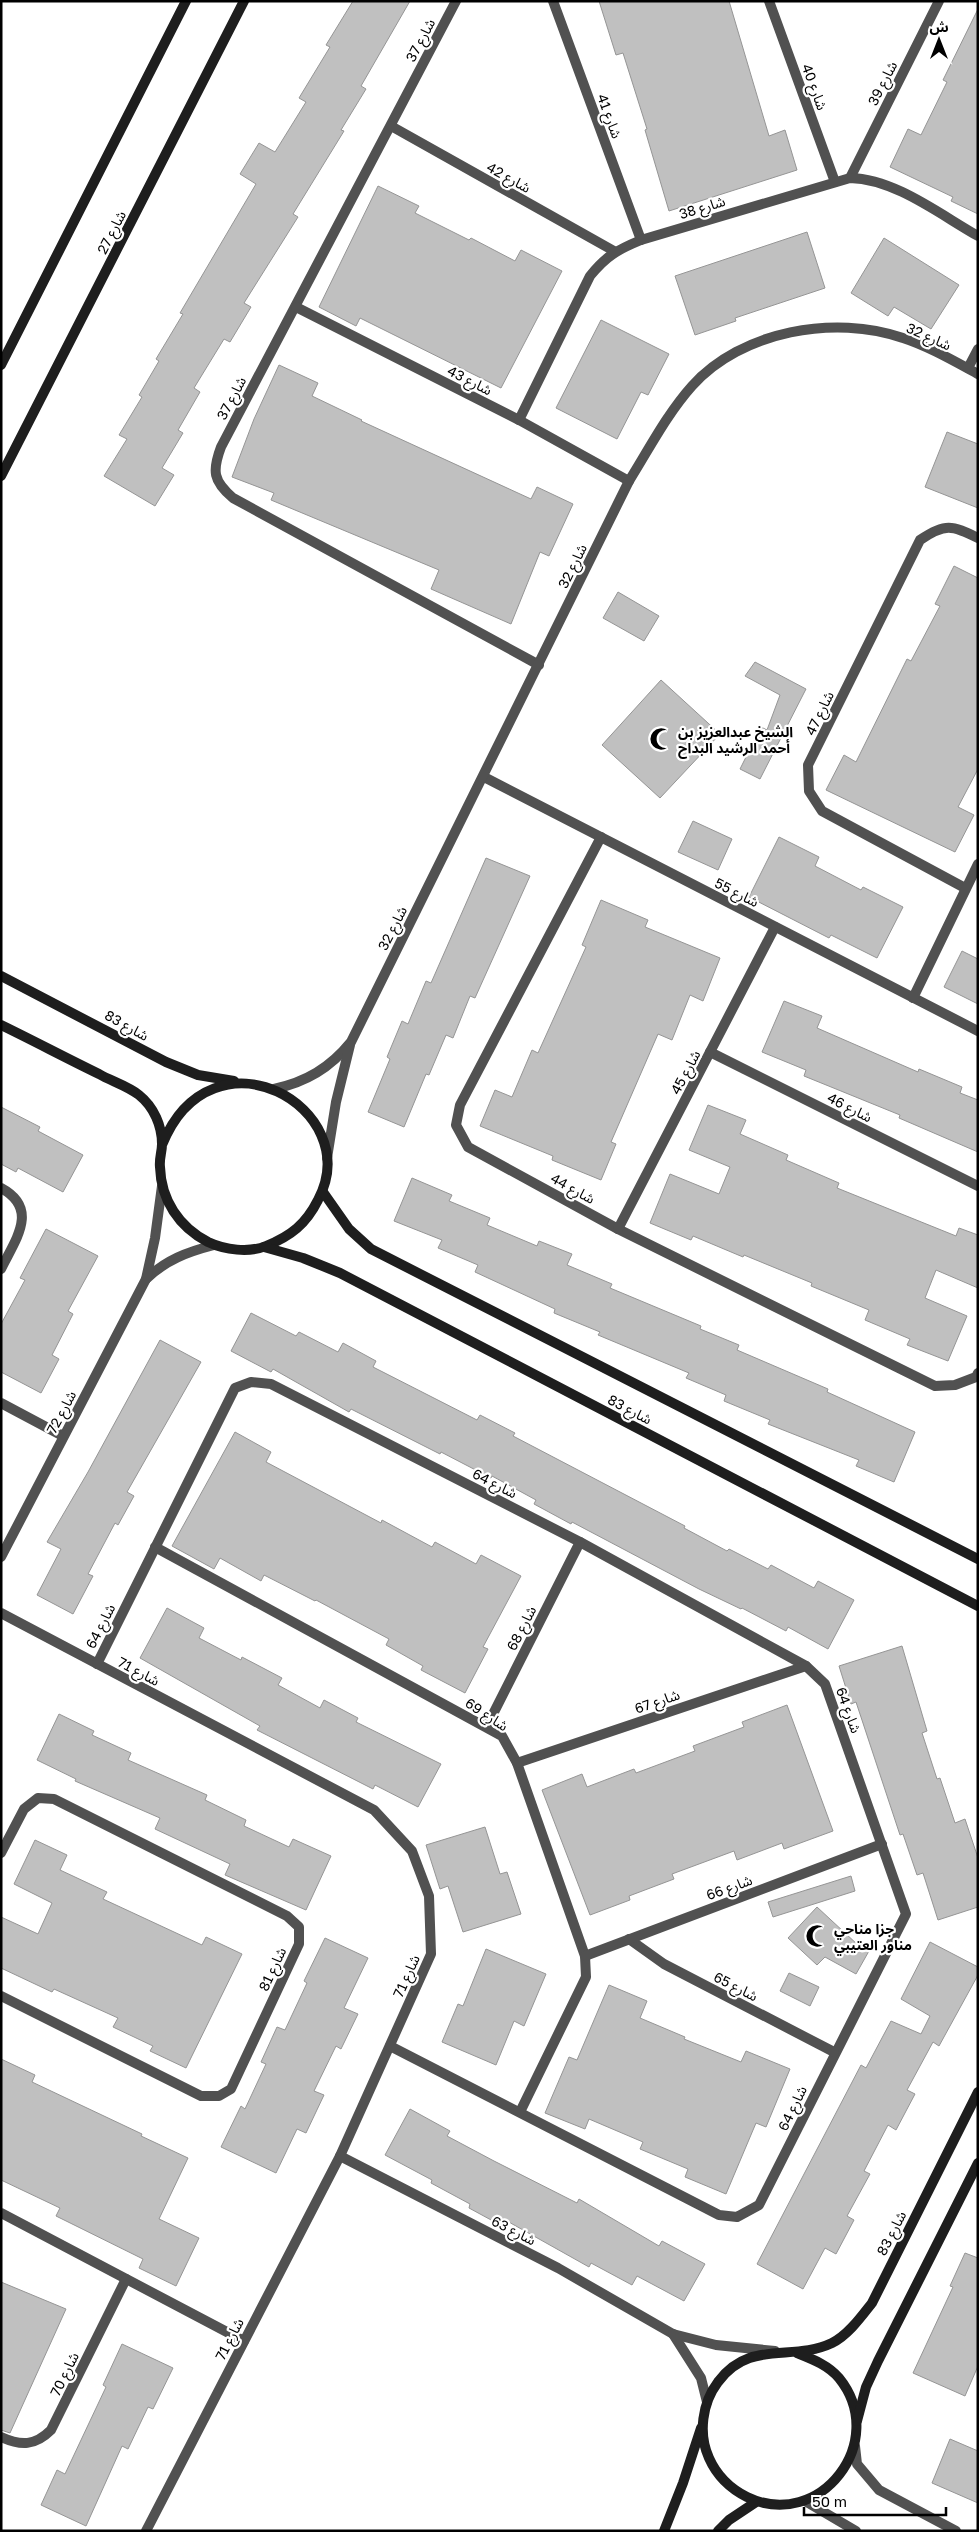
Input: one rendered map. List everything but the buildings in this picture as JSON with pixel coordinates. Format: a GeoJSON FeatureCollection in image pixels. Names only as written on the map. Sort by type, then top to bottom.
{"type":"FeatureCollection","features":[{"type":"Feature","properties":{"kind":"street"},"geometry":{"type":"LineString","coordinates":[[1,365],[186,1]]}},
{"type":"Feature","properties":{"kind":"street","name":"شارع 27"},"geometry":{"type":"LineString","coordinates":[[1,476],[244,1]]}},
{"type":"Feature","properties":{"kind":"street","name":"شارع 37"},"geometry":{"type":"LineString","coordinates":[[456,1],[221,447],[215,464],[216,478],[221,488],[233,498],[539,665]]}},
{"type":"Feature","properties":{"kind":"street","name":"شارع 41"},"geometry":{"type":"LineString","coordinates":[[554,1],[641,240]]}},
{"type":"Feature","properties":{"kind":"street","name":"شارع 40"},"geometry":{"type":"LineString","coordinates":[[770,1],[835,182]]}},
{"type":"Feature","properties":{"kind":"street","name":"شارع 39"},"geometry":{"type":"LineString","coordinates":[[850,178],[939,1]]}},
{"type":"Feature","properties":{"kind":"street","name":"شارع 42"},"geometry":{"type":"LineString","coordinates":[[391,126],[614,251]]}},
{"type":"Feature","properties":{"kind":"street","name":"شارع 38"},"geometry":{"type":"LineString","coordinates":[[519,420],[590,276],[602,261],[614,251],[641,240],[850,178],[867,178],[887,184],[978,236]]}},
{"type":"Feature","properties":{"kind":"street","name":"شارع 43"},"geometry":{"type":"LineString","coordinates":[[296,307],[519,420],[630,481]]}},
{"type":"Feature","properties":{"kind":"street","name":"شارع 32"},"geometry":{"type":"LineString","coordinates":[[327,1161],[336,1102],[351,1042],[630,481],[660,431],[693,386],[723,360],[756,343],[800,331],[856,327],[903,338],[978,374]]}},
{"type":"Feature","properties":{"kind":"street"},"geometry":{"type":"LineString","coordinates":[[968,368],[978,349]]}},
{"type":"Feature","properties":{"kind":"street","name":"شارع 47"},"geometry":{"type":"LineString","coordinates":[[965,888],[822,811],[809,792],[808,765],[920,540],[937,528],[956,527],[978,538]]}},
{"type":"Feature","properties":{"kind":"street","name":"شارع 55"},"geometry":{"type":"LineString","coordinates":[[484,777],[978,1031]]}},
{"type":"Feature","properties":{"kind":"street","name":"شارع 44"},"geometry":{"type":"LineString","coordinates":[[602,837],[460,1105],[456,1125],[468,1147],[618,1228],[936,1386],[955,1385],[976,1377],[978,1373]]}},
{"type":"Feature","properties":{"kind":"street"},"geometry":{"type":"LineString","coordinates":[[913,998],[978,864]]}},
{"type":"Feature","properties":{"kind":"street","name":"شارع 45"},"geometry":{"type":"LineString","coordinates":[[618,1228],[775,927]]}},
{"type":"Feature","properties":{"kind":"street","name":"شارع 83"},"geometry":{"type":"LineString","coordinates":[[1,976],[166,1062],[198,1074],[244,1083]]}},
{"type":"Feature","properties":{"kind":"street"},"geometry":{"type":"LineString","coordinates":[[1,1025],[139,1095],[159,1121],[162,1145]]}},
{"type":"Feature","properties":{"kind":"street","name":"شارع 32"},"geometry":{"type":"LineString","coordinates":[[274,1089],[299,1082],[323,1070],[351,1042]]}},
{"type":"Feature","properties":{"kind":"street","name":"شارع 46"},"geometry":{"type":"LineString","coordinates":[[710,1052],[978,1186]]}},
{"type":"Feature","properties":{"kind":"street"},"geometry":{"type":"LineString","coordinates":[[244,1083],[274,1089],[290,1098],[305,1110],[316,1126],[323,1142],[327,1161],[323,1192],[310,1217],[289,1236],[264,1247],[231,1249],[214,1245],[196,1236],[180,1222],[169,1205],[162,1186],[159,1165],[162,1145],[169,1128],[179,1112],[193,1100],[217,1088],[244,1083]]}},
{"type":"Feature","properties":{"kind":"street","name":"شارع 72"},"geometry":{"type":"LineString","coordinates":[[1,1557],[146,1279],[155,1238],[162,1186]]}},
{"type":"Feature","properties":{"kind":"street"},"geometry":{"type":"LineString","coordinates":[[1,1188],[14,1194],[20,1207],[24,1224],[1,1269]]}},
{"type":"Feature","properties":{"kind":"street","name":"شارع 83"},"geometry":{"type":"LineString","coordinates":[[323,1192],[349,1229],[371,1249],[978,1559]]}},
{"type":"Feature","properties":{"kind":"street","name":"شارع 72"},"geometry":{"type":"LineString","coordinates":[[146,1279],[161,1265],[177,1257],[214,1245]]}},
{"type":"Feature","properties":{"kind":"street","name":"شارع 83"},"geometry":{"type":"LineString","coordinates":[[264,1247],[304,1258],[340,1272],[978,1606]]}},
{"type":"Feature","properties":{"kind":"street","name":"شارع 64"},"geometry":{"type":"LineString","coordinates":[[97,1664],[235,1388],[251,1382],[271,1384],[580,1542],[806,1666],[825,1684],[906,1914],[834,2052],[759,2206],[737,2217],[719,2215],[390,2046]]}},
{"type":"Feature","properties":{"kind":"street"},"geometry":{"type":"LineString","coordinates":[[1,1404],[64,1436]]}},
{"type":"Feature","properties":{"kind":"street","name":"شارع 68"},"geometry":{"type":"LineString","coordinates":[[487,1726],[580,1542]]}},
{"type":"Feature","properties":{"kind":"street","name":"شارع 69"},"geometry":{"type":"LineString","coordinates":[[155,1547],[487,1726],[502,1736],[517,1763],[585,1956],[586,1977],[520,2112]]}},
{"type":"Feature","properties":{"kind":"street","name":"شارع 71"},"geometry":{"type":"LineString","coordinates":[[1,1614],[374,1810],[412,1851],[429,1896],[431,1954],[390,2046],[340,2156],[146,2531]]}},
{"type":"Feature","properties":{"kind":"street","name":"شارع 67"},"geometry":{"type":"LineString","coordinates":[[517,1763],[806,1666]]}},
{"type":"Feature","properties":{"kind":"street","name":"شارع 81"},"geometry":{"type":"LineString","coordinates":[[1,1852],[24,1809],[38,1798],[54,1799],[287,1916],[298,1927],[299,1944],[231,2089],[219,2096],[202,2096],[1,1996]]}},
{"type":"Feature","properties":{"kind":"street","name":"شارع 66"},"geometry":{"type":"LineString","coordinates":[[585,1956],[882,1844]]}},
{"type":"Feature","properties":{"kind":"street","name":"شارع 65"},"geometry":{"type":"LineString","coordinates":[[629,1939],[664,1964],[834,2052]]}},
{"type":"Feature","properties":{"kind":"street","name":"شارع 83"},"geometry":{"type":"LineString","coordinates":[[797,2353],[832,2343],[854,2326],[872,2303],[978,2092]]}},
{"type":"Feature","properties":{"kind":"street","name":"شارع 63"},"geometry":{"type":"LineString","coordinates":[[340,2156],[558,2268],[673,2334],[716,2345],[778,2351]]}},
{"type":"Feature","properties":{"kind":"street"},"geometry":{"type":"LineString","coordinates":[[956,2531],[879,2490],[857,2464],[855,2446],[857,2422],[866,2387],[978,2164]]}},
{"type":"Feature","properties":{"kind":"street"},"geometry":{"type":"LineString","coordinates":[[1,2213],[244,2342]]}},
{"type":"Feature","properties":{"kind":"street","name":"شارع 70"},"geometry":{"type":"LineString","coordinates":[[1,2437],[25,2444],[43,2438],[51,2430],[126,2279]]}},
{"type":"Feature","properties":{"kind":"street","name":"شارع 63"},"geometry":{"type":"LineString","coordinates":[[673,2334],[701,2378],[707,2402]]}},
{"type":"Feature","properties":{"kind":"street"},"geometry":{"type":"LineString","coordinates":[[664,2531],[684,2483],[707,2402],[718,2382],[734,2366],[755,2355],[778,2351],[797,2353],[819,2362],[838,2378],[851,2399],[857,2422]]}},
{"type":"Feature","properties":{"kind":"street"},"geometry":{"type":"LineString","coordinates":[[702,2425],[705,2450],[716,2473],[734,2491],[756,2502],[780,2506],[805,2501],[827,2489],[845,2470],[855,2446]]}},
{"type":"Feature","properties":{"kind":"street"},"geometry":{"type":"LineString","coordinates":[[805,2501],[856,2531]]}},
{"type":"Feature","properties":{"kind":"street"},"geometry":{"type":"LineString","coordinates":[[718,2531],[729,2520],[756,2502]]}},
{"type":"Feature","properties":{"kind":"place","name":"الشيخ عبدالعزيز بن أحمد الرشيد البداح"},"geometry":{"type":"Point","coordinates":[661,739]}},
{"type":"Feature","properties":{"kind":"place","name":"جزا مناحي مناور العتيبي"},"geometry":{"type":"Point","coordinates":[817,1936]}}]}
